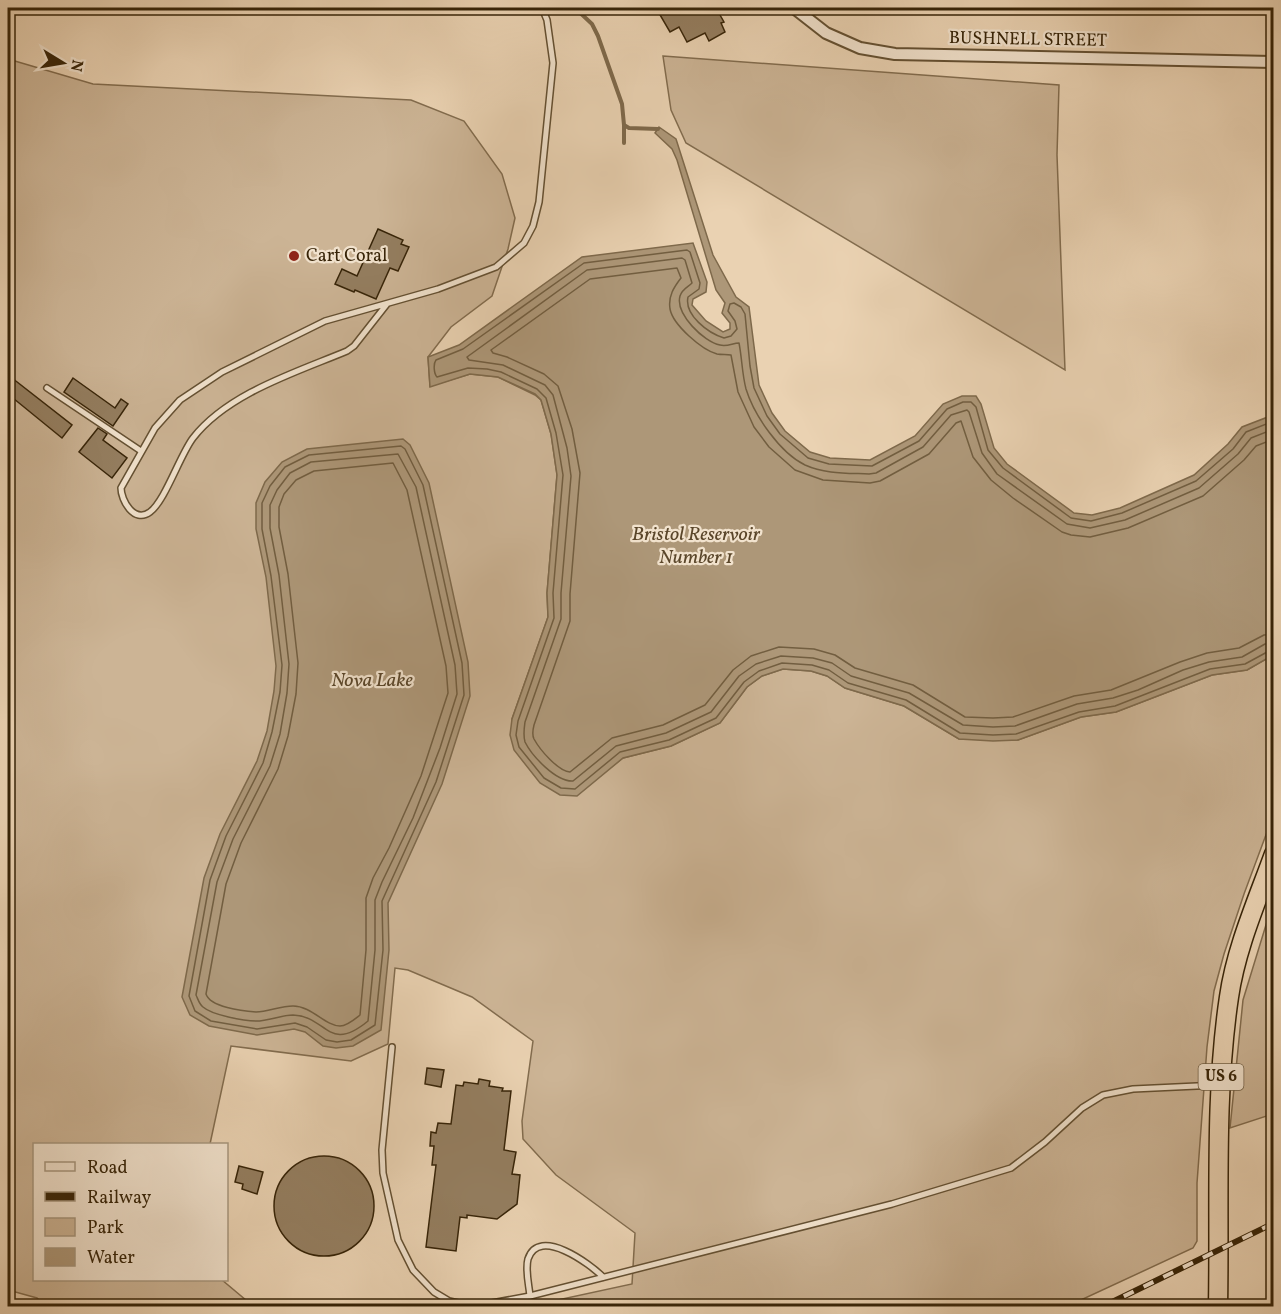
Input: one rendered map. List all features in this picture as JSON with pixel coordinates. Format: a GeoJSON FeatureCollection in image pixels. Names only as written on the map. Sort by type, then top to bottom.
{"type":"FeatureCollection","features":[{"type":"Feature","properties":{"kind":"highway","name":"US 6"},"geometry":{"type":"LineString","coordinates":[[1218,1306],[1220,1085],[1229,996],[1246,933],[1274,854]]}},
{"type":"Feature","properties":{"kind":"street","name":"BUSHNELL STREET"},"geometry":{"type":"LineString","coordinates":[[794,8],[826,33],[860,48],[895,54],[1274,62]]}},
{"type":"Feature","properties":{"kind":"lane"},"geometry":{"type":"LineString","coordinates":[[387,304],[354,346],[347,351],[274,380],[247,394],[213,418],[193,437],[158,503],[150,512],[145,514],[132,512],[125,505],[121,496],[121,488],[155,428],[180,400],[222,372],[325,321],[438,289],[496,267],[524,243],[533,226],[539,202],[553,63],[547,20],[542,8]]}},
{"type":"Feature","properties":{"kind":"lane"},"geometry":{"type":"LineString","coordinates":[[47,388],[141,451]]}},
{"type":"Feature","properties":{"kind":"lane"},"geometry":{"type":"LineString","coordinates":[[392,1047],[382,1150],[383,1173],[398,1240],[413,1270],[434,1292],[449,1301],[481,1305],[530,1296],[892,1204],[1011,1168],[1045,1142],[1082,1108],[1103,1095],[1133,1089],[1220,1085]]}},
{"type":"Feature","properties":{"kind":"lane"},"geometry":{"type":"LineString","coordinates":[[530,1296],[528,1260],[531,1254],[543,1246],[554,1247],[583,1259],[603,1277]]}},
{"type":"Feature","properties":{"kind":"green space"},"geometry":{"type":"Polygon","coordinates":[[[663,56],[1059,85],[1057,155],[1065,370],[686,143],[671,110],[663,56]]]}},
{"type":"Feature","properties":{"kind":"green space"},"geometry":{"type":"Polygon","coordinates":[[[8,59],[93,84],[411,100],[464,121],[502,174],[515,218],[508,249],[492,296],[451,327],[428,357],[430,386],[470,374],[498,377],[541,400],[551,434],[557,475],[547,593],[548,617],[512,719],[529,768],[540,782],[602,774],[623,758],[671,746],[720,723],[747,687],[762,676],[783,669],[811,671],[827,676],[845,688],[904,706],[959,739],[1018,740],[1081,717],[1116,712],[1212,675],[1247,670],[1273,655],[1273,816],[1244,894],[1214,991],[1207,1047],[1197,1183],[1197,1241],[1193,1248],[1068,1306],[530,1306],[632,1284],[635,1233],[556,1175],[523,1139],[522,1121],[533,1041],[472,997],[408,970],[395,968],[388,1044],[351,1061],[231,1046],[210,1143],[33,1143],[33,1281],[223,1281],[253,1306],[45,1306],[37,1298],[8,1290],[8,59]]]}},
{"type":"Feature","properties":{"kind":"green space"},"geometry":{"type":"Polygon","coordinates":[[[1273,902],[1273,1114],[1230,1128],[1243,1000],[1273,902]]]}},
{"type":"Feature","properties":{"kind":"water","name":"Bristol Reservoir Number 1"},"geometry":{"type":"Polygon","coordinates":[[[659,127],[676,139],[713,255],[736,297],[749,307],[759,385],[772,413],[785,431],[810,452],[830,458],[870,460],[915,436],[943,404],[962,396],[976,396],[981,404],[994,448],[1007,464],[1074,513],[1092,515],[1120,508],[1194,475],[1228,444],[1242,427],[1273,415],[1273,655],[1247,670],[1212,675],[1116,712],[1081,717],[1018,740],[993,741],[959,739],[904,706],[845,688],[827,676],[811,671],[783,669],[762,676],[747,687],[720,723],[671,746],[623,758],[577,796],[560,795],[540,783],[514,750],[510,735],[512,719],[548,617],[547,593],[557,475],[551,434],[541,400],[535,394],[498,377],[470,374],[430,387],[428,357],[459,345],[582,257],[693,243],[707,282],[706,292],[693,299],[692,305],[706,321],[723,332],[730,329],[730,323],[722,313],[725,303],[716,290],[677,160],[672,149],[655,133],[659,127]]]}},
{"type":"Feature","properties":{"kind":"water","name":"Nova Lake"},"geometry":{"type":"Polygon","coordinates":[[[403,439],[410,445],[429,483],[468,662],[470,696],[442,784],[388,903],[389,950],[381,1030],[353,1046],[336,1048],[323,1046],[305,1032],[294,1029],[257,1035],[209,1026],[190,1015],[182,997],[204,878],[220,834],[257,761],[267,731],[274,691],[276,666],[266,577],[256,529],[256,503],[265,482],[282,462],[307,449],[403,439]]]}},
{"type":"Feature","properties":{"kind":"building"},"geometry":{"type":"Polygon","coordinates":[[[656,8],[716,8],[724,22],[721,23],[725,32],[709,41],[705,33],[687,42],[679,27],[670,32],[656,8]]]}},
{"type":"Feature","properties":{"kind":"building"},"geometry":{"type":"Polygon","coordinates":[[[378,229],[403,240],[401,244],[409,247],[398,271],[390,268],[376,299],[335,284],[342,269],[357,276],[378,229]]]}},
{"type":"Feature","properties":{"kind":"building"},"geometry":{"type":"Polygon","coordinates":[[[12,378],[72,425],[62,438],[8,394],[8,384],[12,378]]]}},
{"type":"Feature","properties":{"kind":"building"},"geometry":{"type":"Polygon","coordinates":[[[73,378],[115,408],[121,399],[128,404],[113,426],[64,392],[73,378]]]}},
{"type":"Feature","properties":{"kind":"building"},"geometry":{"type":"Polygon","coordinates":[[[98,428],[107,434],[103,440],[127,458],[112,478],[79,452],[98,428]]]}},
{"type":"Feature","properties":{"kind":"building"},"geometry":{"type":"Polygon","coordinates":[[[427,1068],[444,1070],[441,1087],[425,1084],[427,1068]]]}},
{"type":"Feature","properties":{"kind":"building"},"geometry":{"type":"Polygon","coordinates":[[[479,1079],[490,1081],[489,1086],[503,1088],[502,1091],[511,1091],[504,1150],[516,1152],[512,1174],[520,1175],[517,1204],[497,1219],[467,1215],[467,1218],[460,1217],[456,1251],[426,1247],[436,1165],[432,1165],[434,1146],[430,1146],[431,1132],[436,1133],[438,1123],[451,1124],[456,1085],[463,1086],[464,1082],[478,1084],[479,1079]]]}},
{"type":"Feature","properties":{"kind":"building"},"geometry":{"type":"Polygon","coordinates":[[[324,1156],[343,1159],[360,1170],[371,1187],[374,1206],[371,1225],[360,1242],[343,1253],[324,1256],[305,1253],[288,1242],[277,1225],[274,1206],[277,1187],[288,1170],[305,1159],[324,1156]]]}},
{"type":"Feature","properties":{"kind":"building"},"geometry":{"type":"Polygon","coordinates":[[[239,1166],[263,1172],[257,1194],[242,1189],[243,1184],[235,1182],[239,1166]]]}},
{"type":"Feature","properties":{"kind":"waterway"},"geometry":{"type":"LineString","coordinates":[[575,8],[592,24],[598,36],[622,104],[624,125],[629,128],[658,129]]}},
{"type":"Feature","properties":{"kind":"waterway"},"geometry":{"type":"LineString","coordinates":[[624,125],[624,143]]}},
{"type":"Feature","properties":{"kind":"railway"},"geometry":{"type":"LineString","coordinates":[[1104,1306],[1274,1223]]}},
{"type":"Feature","properties":{"kind":"place","name":"Cart Coral"},"geometry":{"type":"Point","coordinates":[294,256]}}]}
